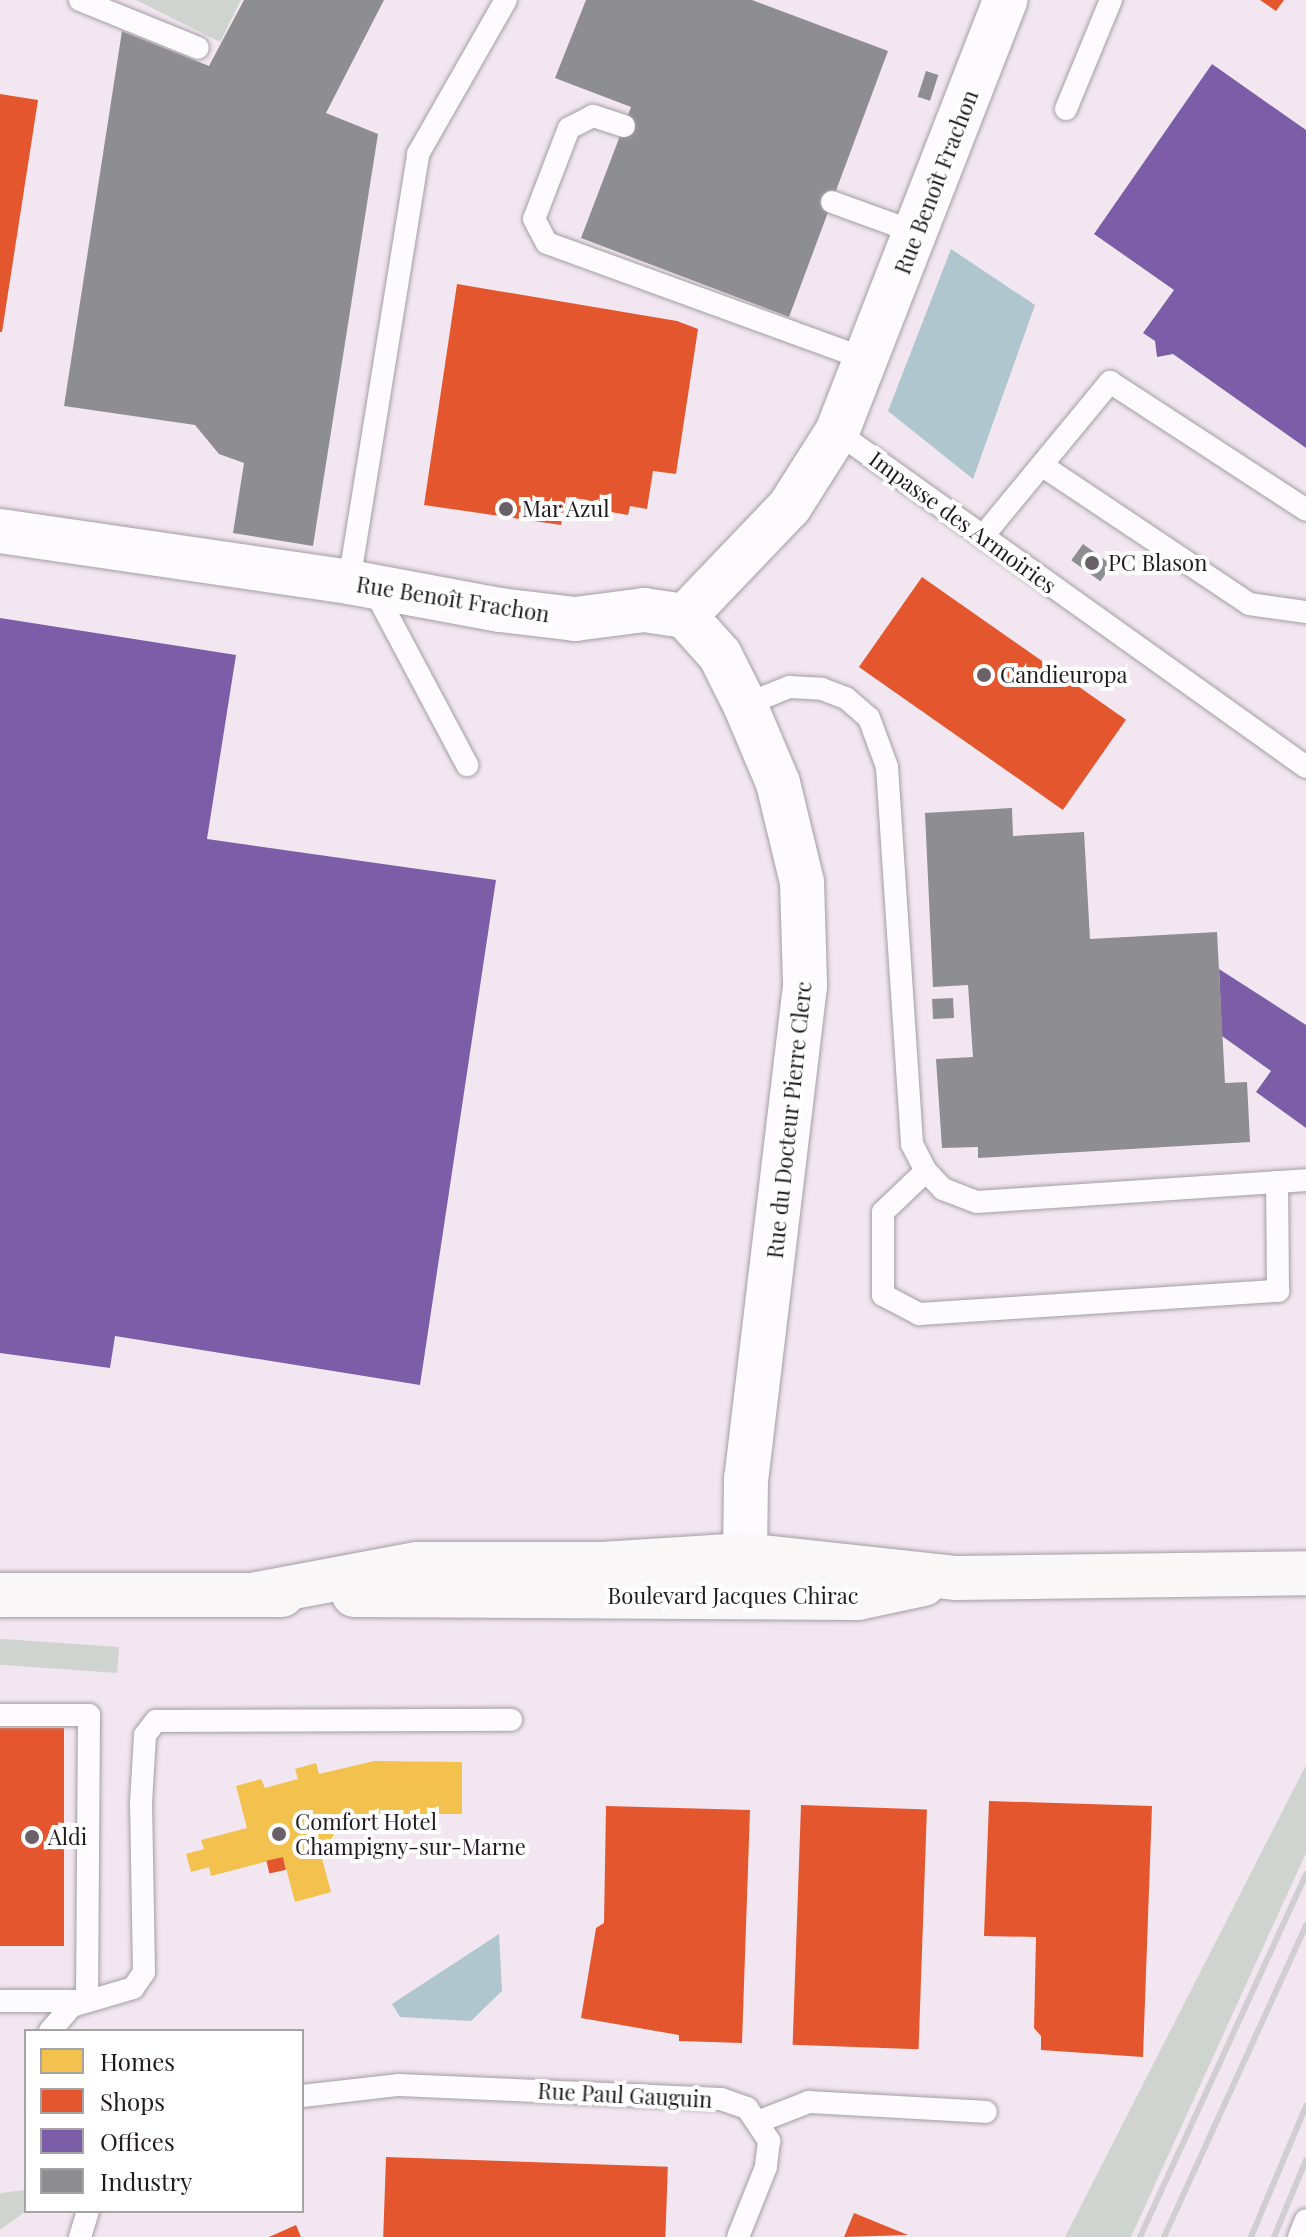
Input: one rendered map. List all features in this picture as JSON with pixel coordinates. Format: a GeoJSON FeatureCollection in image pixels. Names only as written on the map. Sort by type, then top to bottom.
{"type":"FeatureCollection","features":[{"type":"Feature","properties":{"kind":"main road"},"geometry":{"type":"LineString","coordinates":[[251,1595],[417,1564],[556,1580]]}},
{"type":"Feature","properties":{"kind":"main road","name":"Boulevard Jacques Chirac"},"geometry":{"type":"LineString","coordinates":[[556,1580],[749,1578],[858,1598],[957,1578],[1306,1573]]}},
{"type":"Feature","properties":{"kind":"main road"},"geometry":{"type":"LineString","coordinates":[[396,1595],[518,1582],[749,1578]]}},
{"type":"Feature","properties":{"kind":"main road"},"geometry":{"type":"LineString","coordinates":[[0,1595],[396,1595],[556,1580]]}},
{"type":"Feature","properties":{"kind":"street","name":"Rue Benoît Frachon"},"geometry":{"type":"LineString","coordinates":[[0,531],[575,619],[644,610],[685,616],[790,506],[837,432],[869,360],[1005,0]]}},
{"type":"Feature","properties":{"kind":"street","name":"Rue du Docteur Pierre Clerc"},"geometry":{"type":"LineString","coordinates":[[685,616],[720,655],[745,705],[778,783],[802,882],[805,986],[746,1478],[749,1578]]}},
{"type":"Feature","properties":{"kind":"lane"},"geometry":{"type":"LineString","coordinates":[[80,0],[198,48]]}},
{"type":"Feature","properties":{"kind":"lane"},"geometry":{"type":"LineString","coordinates":[[467,765],[361,584],[418,154],[506,0]]}},
{"type":"Feature","properties":{"kind":"lane"},"geometry":{"type":"LineString","coordinates":[[1066,109],[1111,0]]}},
{"type":"Feature","properties":{"kind":"lane"},"geometry":{"type":"LineString","coordinates":[[624,126],[593,116],[569,128],[534,219],[547,243],[869,360]]}},
{"type":"Feature","properties":{"kind":"lane"},"geometry":{"type":"LineString","coordinates":[[832,202],[917,233]]}},
{"type":"Feature","properties":{"kind":"lane"},"geometry":{"type":"LineString","coordinates":[[983,536],[1110,382],[1306,510]]}},
{"type":"Feature","properties":{"kind":"lane","name":"Impasse des Armoiries"},"geometry":{"type":"LineString","coordinates":[[837,432],[1306,767]]}},
{"type":"Feature","properties":{"kind":"lane"},"geometry":{"type":"LineString","coordinates":[[1043,466],[1249,604],[1306,612]]}},
{"type":"Feature","properties":{"kind":"lane"},"geometry":{"type":"LineString","coordinates":[[745,705],[789,687],[822,689],[846,698],[869,718],[887,767],[910,1129],[926,1171],[956,1198],[977,1202],[1306,1180]]}},
{"type":"Feature","properties":{"kind":"lane"},"geometry":{"type":"LineString","coordinates":[[926,1171],[883,1212],[883,1295],[919,1314],[1278,1291],[1277,1182]]}},
{"type":"Feature","properties":{"kind":"lane"},"geometry":{"type":"LineString","coordinates":[[0,1715],[89,1715],[87,2001]]}},
{"type":"Feature","properties":{"kind":"lane"},"geometry":{"type":"LineString","coordinates":[[52,2029],[72,2006],[133,1988],[144,1972],[142,1789],[145,1735],[156,1721],[511,1720]]}},
{"type":"Feature","properties":{"kind":"lane"},"geometry":{"type":"LineString","coordinates":[[0,2001],[87,2001]]}},
{"type":"Feature","properties":{"kind":"lane","name":"Rue Paul Gauguin"},"geometry":{"type":"LineString","coordinates":[[304,2096],[399,2085],[721,2099],[747,2108],[760,2121]]}},
{"type":"Feature","properties":{"kind":"lane"},"geometry":{"type":"LineString","coordinates":[[738,2237],[766,2167],[769,2141],[760,2121],[809,2102],[986,2112]]}},
{"type":"Feature","properties":{"kind":"lane"},"geometry":{"type":"LineString","coordinates":[[80,2237],[87,2213]]}},
{"type":"Feature","properties":{"kind":"lane"},"geometry":{"type":"LineString","coordinates":[[1299,2237],[1306,2220]]}},
{"type":"Feature","properties":{"kind":"shaded area"},"geometry":{"type":"Polygon","coordinates":[[[136,0],[241,0],[220,42],[136,0]]]}},
{"type":"Feature","properties":{"kind":"shaded area"},"geometry":{"type":"Polygon","coordinates":[[[0,1639],[119,1647],[117,1673],[0,1665],[0,1639]]]}},
{"type":"Feature","properties":{"kind":"shaded area"},"geometry":{"type":"Polygon","coordinates":[[[1306,1765],[1306,1853],[1131,2237],[1065,2237],[1306,1765]]]}},
{"type":"Feature","properties":{"kind":"shaded area"},"geometry":{"type":"Polygon","coordinates":[[[24,2190],[24,2212],[0,2230],[0,2193],[24,2190]]]}},
{"type":"Feature","properties":{"kind":"water"},"geometry":{"type":"Polygon","coordinates":[[[951,249],[1035,305],[973,479],[888,411],[951,249]]]}},
{"type":"Feature","properties":{"kind":"water"},"geometry":{"type":"Polygon","coordinates":[[[499,1934],[502,1991],[471,2021],[400,2017],[392,2004],[499,1934]]]}},
{"type":"Feature","properties":{"kind":"building: Homes","name":"Comfort Hotel Champigny-sur-Marne"},"geometry":{"type":"Polygon","coordinates":[[[374,1761],[462,1762],[462,1814],[375,1814],[331,1826],[337,1847],[320,1851],[331,1892],[295,1902],[283,1857],[211,1876],[209,1867],[191,1872],[186,1854],[204,1849],[201,1840],[247,1828],[236,1786],[261,1779],[265,1788],[298,1779],[295,1769],[316,1763],[319,1774],[374,1761]]]}},
{"type":"Feature","properties":{"kind":"building: Shops"},"geometry":{"type":"Polygon","coordinates":[[[1260,0],[1284,0],[1276,11],[1260,0]]]}},
{"type":"Feature","properties":{"kind":"building: Shops"},"geometry":{"type":"Polygon","coordinates":[[[0,94],[38,100],[2,332],[0,332],[0,94]]]}},
{"type":"Feature","properties":{"kind":"building: Shops"},"geometry":{"type":"Polygon","coordinates":[[[457,284],[677,321],[698,329],[676,474],[653,471],[647,509],[630,506],[628,515],[587,508],[588,500],[566,497],[561,525],[424,505],[457,284]]]}},
{"type":"Feature","properties":{"kind":"building: Shops"},"geometry":{"type":"Polygon","coordinates":[[[922,577],[1126,720],[1063,810],[859,667],[922,577]]]}},
{"type":"Feature","properties":{"kind":"building: Shops","name":"Aldi"},"geometry":{"type":"Polygon","coordinates":[[[0,1728],[64,1728],[64,1946],[0,1946],[0,1728]]]}},
{"type":"Feature","properties":{"kind":"building: Shops"},"geometry":{"type":"Polygon","coordinates":[[[989,1801],[1152,1806],[1143,2057],[1041,2050],[1041,2036],[1034,2028],[1036,1937],[984,1936],[989,1801]]]}},
{"type":"Feature","properties":{"kind":"building: Shops"},"geometry":{"type":"Polygon","coordinates":[[[801,1805],[927,1809],[919,2049],[793,2045],[801,1805]]]}},
{"type":"Feature","properties":{"kind":"building: Shops"},"geometry":{"type":"Polygon","coordinates":[[[606,1806],[750,1810],[742,2043],[679,2041],[679,2035],[581,2018],[596,1928],[604,1923],[606,1806]]]}},
{"type":"Feature","properties":{"kind":"building: Shops"},"geometry":{"type":"Polygon","coordinates":[[[283,1857],[286,1870],[269,1873],[266,1861],[283,1857]]]}},
{"type":"Feature","properties":{"kind":"building: Shops"},"geometry":{"type":"Polygon","coordinates":[[[386,2157],[668,2167],[665,2237],[383,2237],[386,2157]]]}},
{"type":"Feature","properties":{"kind":"building: Shops"},"geometry":{"type":"Polygon","coordinates":[[[854,2213],[908,2235],[844,2237],[854,2213]]]}},
{"type":"Feature","properties":{"kind":"building: Shops"},"geometry":{"type":"Polygon","coordinates":[[[296,2225],[301,2237],[269,2237],[296,2225]]]}},
{"type":"Feature","properties":{"kind":"building: Offices"},"geometry":{"type":"Polygon","coordinates":[[[1212,64],[1306,130],[1306,448],[1173,354],[1157,357],[1155,341],[1143,333],[1174,290],[1094,234],[1212,64]]]}},
{"type":"Feature","properties":{"kind":"building: Offices"},"geometry":{"type":"Polygon","coordinates":[[[0,618],[236,655],[207,839],[496,880],[420,1385],[115,1336],[110,1368],[0,1353],[0,618]]]}},
{"type":"Feature","properties":{"kind":"building: Offices"},"geometry":{"type":"Polygon","coordinates":[[[1219,969],[1306,1025],[1306,1128],[1256,1092],[1271,1071],[1222,1036],[1219,969]]]}},
{"type":"Feature","properties":{"kind":"building: Industry"},"geometry":{"type":"Polygon","coordinates":[[[244,0],[384,0],[326,113],[378,134],[313,546],[233,533],[244,463],[219,454],[195,425],[64,406],[122,31],[209,66],[244,0]]]}},
{"type":"Feature","properties":{"kind":"building: Industry"},"geometry":{"type":"Polygon","coordinates":[[[586,0],[752,0],[888,51],[789,317],[581,238],[631,107],[555,78],[586,0]]]}},
{"type":"Feature","properties":{"kind":"building: Industry"},"geometry":{"type":"Polygon","coordinates":[[[926,71],[938,75],[930,101],[918,97],[926,71]]]}},
{"type":"Feature","properties":{"kind":"building: Industry","name":"PC Blason"},"geometry":{"type":"Polygon","coordinates":[[[1083,544],[1112,565],[1100,581],[1071,560],[1083,544]]]}},
{"type":"Feature","properties":{"kind":"building: Industry"},"geometry":{"type":"Polygon","coordinates":[[[1012,808],[1013,836],[1084,832],[1090,939],[1217,932],[1225,1083],[1247,1082],[1250,1142],[978,1158],[978,1147],[942,1148],[936,1059],[973,1057],[968,985],[933,987],[925,813],[1012,808]]]}},
{"type":"Feature","properties":{"kind":"building: Industry"},"geometry":{"type":"Polygon","coordinates":[[[953,998],[954,1018],[933,1019],[932,999],[953,998]]]}},
{"type":"Feature","properties":{"kind":"railway"},"geometry":{"type":"LineString","coordinates":[[1140,2237],[1306,1874]]}},
{"type":"Feature","properties":{"kind":"railway"},"geometry":{"type":"LineString","coordinates":[[1164,2237],[1306,1925]]}},
{"type":"Feature","properties":{"kind":"railway"},"geometry":{"type":"LineString","coordinates":[[1251,2237],[1306,2106]]}},
{"type":"Feature","properties":{"kind":"railway"},"geometry":{"type":"LineString","coordinates":[[1274,2237],[1306,2160]]}},
{"type":"Feature","properties":{"kind":"place","name":"Mar Azul"},"geometry":{"type":"Point","coordinates":[506,509]}},
{"type":"Feature","properties":{"kind":"place","name":"PC Blason"},"geometry":{"type":"Point","coordinates":[1092,563]}},
{"type":"Feature","properties":{"kind":"place","name":"Candieuropa"},"geometry":{"type":"Point","coordinates":[984,675]}},
{"type":"Feature","properties":{"kind":"place","name":"Comfort Hotel Champigny-sur-Marne"},"geometry":{"type":"Point","coordinates":[279,1834]}},
{"type":"Feature","properties":{"kind":"place","name":"Aldi"},"geometry":{"type":"Point","coordinates":[32,1837]}}]}
